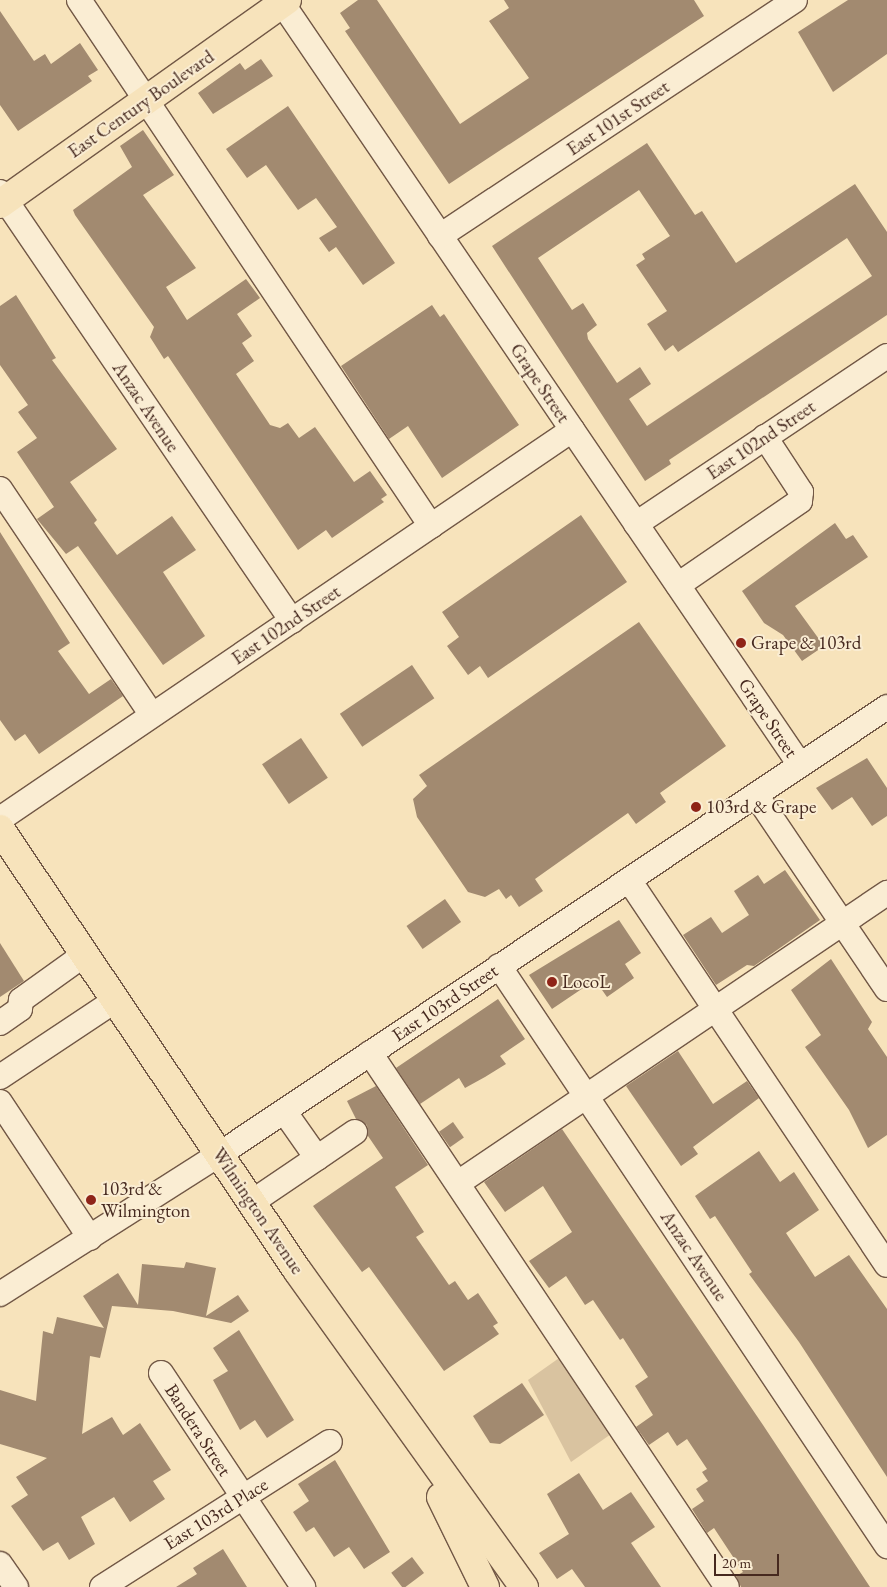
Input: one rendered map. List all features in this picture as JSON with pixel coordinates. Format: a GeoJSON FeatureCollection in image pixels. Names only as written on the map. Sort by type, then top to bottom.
{"type":"FeatureCollection","features":[{"type":"Feature","properties":{"kind":"main road","name":"East Century Boulevard"},"geometry":{"type":"LineString","coordinates":[[2,199],[146,100],[283,1]]}},
{"type":"Feature","properties":{"kind":"main road","name":"Wilmington Avenue"},"geometry":{"type":"LineString","coordinates":[[0,829],[388,1400],[524,1587]]}},
{"type":"Feature","properties":{"kind":"main road"},"geometry":{"type":"LineString","coordinates":[[388,1400],[479,1567],[485,1587]]}},
{"type":"Feature","properties":{"kind":"street"},"geometry":{"type":"LineString","coordinates":[[79,0],[431,526]]}},
{"type":"Feature","properties":{"kind":"street","name":"East 101st Street"},"geometry":{"type":"LineString","coordinates":[[440,236],[795,0]]}},
{"type":"Feature","properties":{"kind":"street","name":"Grape Street"},"geometry":{"type":"LineString","coordinates":[[283,1],[440,236],[800,765]]}},
{"type":"Feature","properties":{"kind":"street","name":"Anzac Avenue"},"geometry":{"type":"LineString","coordinates":[[2,199],[292,621]]}},
{"type":"Feature","properties":{"kind":"street","name":"East 102nd Street"},"geometry":{"type":"LineString","coordinates":[[636,524],[887,356]]}},
{"type":"Feature","properties":{"kind":"street","name":"East 102nd Street"},"geometry":{"type":"LineString","coordinates":[[0,819],[572,430]]}},
{"type":"Feature","properties":{"kind":"street"},"geometry":{"type":"LineString","coordinates":[[678,585],[800,501],[801,492],[765,437]]}},
{"type":"Feature","properties":{"kind":"street"},"geometry":{"type":"LineString","coordinates":[[0,490],[152,716]]}},
{"type":"Feature","properties":{"kind":"street","name":"East 103rd Street"},"geometry":{"type":"LineString","coordinates":[[0,1294],[220,1154],[887,707]]}},
{"type":"Feature","properties":{"kind":"street"},"geometry":{"type":"LineString","coordinates":[[756,795],[887,989]]}},
{"type":"Feature","properties":{"kind":"street"},"geometry":{"type":"LineString","coordinates":[[629,880],[887,1265]]}},
{"type":"Feature","properties":{"kind":"street"},"geometry":{"type":"LineString","coordinates":[[458,1183],[887,893]]}},
{"type":"Feature","properties":{"kind":"street"},"geometry":{"type":"LineString","coordinates":[[0,1023],[20,1009],[21,1000],[88,960]]}},
{"type":"Feature","properties":{"kind":"street","name":"Anzac Avenue"},"geometry":{"type":"LineString","coordinates":[[500,966],[887,1546]]}},
{"type":"Feature","properties":{"kind":"street"},"geometry":{"type":"LineString","coordinates":[[0,1077],[116,1000]]}},
{"type":"Feature","properties":{"kind":"street"},"geometry":{"type":"LineString","coordinates":[[370,1053],[727,1587]]}},
{"type":"Feature","properties":{"kind":"street"},"geometry":{"type":"LineString","coordinates":[[0,1102],[90,1238]]}},
{"type":"Feature","properties":{"kind":"street"},"geometry":{"type":"LineString","coordinates":[[284,1111],[317,1158]]}},
{"type":"Feature","properties":{"kind":"street"},"geometry":{"type":"LineString","coordinates":[[252,1202],[355,1132]]}},
{"type":"Feature","properties":{"kind":"street","name":"Bandera Street"},"geometry":{"type":"LineString","coordinates":[[161,1373],[242,1498],[303,1587]]}},
{"type":"Feature","properties":{"kind":"street","name":"East 103rd Place"},"geometry":{"type":"LineString","coordinates":[[102,1587],[330,1442]]}},
{"type":"Feature","properties":{"kind":"street"},"geometry":{"type":"LineString","coordinates":[[0,1564],[16,1587]]}},
{"type":"Feature","properties":{"kind":"shaded area"},"geometry":{"type":"Polygon","coordinates":[[[562,1356],[614,1432],[571,1462],[528,1380],[562,1356]]]}},
{"type":"Feature","properties":{"kind":"building"},"geometry":{"type":"Polygon","coordinates":[[[358,0],[377,0],[460,124],[529,78],[489,21],[509,8],[504,0],[694,0],[704,16],[449,184],[345,31],[350,28],[340,13],[358,0]]]}},
{"type":"Feature","properties":{"kind":"building"},"geometry":{"type":"Polygon","coordinates":[[[848,0],[887,0],[887,54],[833,92],[798,32],[848,0]]]}},
{"type":"Feature","properties":{"kind":"building"},"geometry":{"type":"Polygon","coordinates":[[[0,11],[34,61],[45,54],[51,64],[80,43],[98,70],[88,76],[92,81],[18,131],[0,105],[0,11]]]}},
{"type":"Feature","properties":{"kind":"building"},"geometry":{"type":"Polygon","coordinates":[[[261,59],[273,76],[213,114],[198,93],[240,63],[245,70],[261,59]]]}},
{"type":"Feature","properties":{"kind":"building"},"geometry":{"type":"Polygon","coordinates":[[[288,106],[395,263],[363,285],[336,247],[329,252],[319,238],[337,227],[316,198],[298,210],[266,165],[247,178],[226,149],[288,106]]]}},
{"type":"Feature","properties":{"kind":"building"},"geometry":{"type":"Polygon","coordinates":[[[143,130],[174,175],[143,195],[196,268],[166,287],[187,320],[246,279],[260,298],[237,314],[252,336],[242,343],[254,361],[236,374],[270,425],[280,428],[288,423],[299,438],[315,427],[354,482],[370,471],[387,495],[381,499],[384,502],[332,538],[326,530],[298,550],[168,356],[164,359],[150,337],[154,327],[75,215],[73,210],[132,167],[120,146],[143,130]]]}},
{"type":"Feature","properties":{"kind":"building"},"geometry":{"type":"Polygon","coordinates":[[[647,143],[695,215],[702,211],[736,263],[855,184],[887,232],[887,315],[669,460],[671,464],[645,481],[492,246],[647,143]],[[639,190],[538,258],[572,310],[583,303],[597,325],[587,333],[588,339],[617,383],[640,367],[651,384],[629,399],[647,426],[872,276],[847,238],[678,352],[673,345],[665,351],[647,324],[667,311],[636,265],[645,259],[642,254],[670,236],[639,190]]]}},
{"type":"Feature","properties":{"kind":"building"},"geometry":{"type":"Polygon","coordinates":[[[16,295],[56,358],[52,360],[117,449],[70,482],[97,520],[94,523],[117,555],[172,516],[196,550],[163,572],[205,636],[163,665],[78,546],[66,554],[37,519],[54,507],[17,452],[37,438],[18,412],[28,405],[0,365],[0,306],[16,295]]]}},
{"type":"Feature","properties":{"kind":"building"},"geometry":{"type":"Polygon","coordinates":[[[432,305],[440,317],[444,314],[519,425],[442,478],[408,426],[389,439],[341,366],[432,305]]]}},
{"type":"Feature","properties":{"kind":"building"},"geometry":{"type":"Polygon","coordinates":[[[581,515],[627,582],[488,678],[480,666],[468,675],[447,646],[459,637],[442,612],[581,515]]]}},
{"type":"Feature","properties":{"kind":"building"},"geometry":{"type":"Polygon","coordinates":[[[835,523],[846,539],[853,535],[868,557],[795,606],[824,646],[802,661],[783,635],[764,623],[742,591],[835,523]]]}},
{"type":"Feature","properties":{"kind":"building"},"geometry":{"type":"Polygon","coordinates":[[[0,532],[70,643],[58,651],[89,694],[111,679],[123,696],[39,754],[25,734],[15,741],[0,720],[0,532]]]}},
{"type":"Feature","properties":{"kind":"building"},"geometry":{"type":"Polygon","coordinates":[[[639,622],[726,746],[660,793],[666,802],[636,824],[628,813],[535,879],[543,891],[519,907],[511,895],[506,899],[499,889],[485,897],[468,892],[417,817],[413,799],[427,786],[419,775],[639,622]]]}},
{"type":"Feature","properties":{"kind":"building"},"geometry":{"type":"Polygon","coordinates":[[[412,665],[434,698],[362,747],[340,714],[412,665]]]}},
{"type":"Feature","properties":{"kind":"building"},"geometry":{"type":"Polygon","coordinates":[[[301,738],[328,778],[289,804],[262,764],[301,738]]]}},
{"type":"Feature","properties":{"kind":"building"},"geometry":{"type":"Polygon","coordinates":[[[867,758],[887,788],[887,816],[872,826],[852,797],[832,810],[816,788],[867,758]]]}},
{"type":"Feature","properties":{"kind":"building"},"geometry":{"type":"Polygon","coordinates":[[[785,870],[820,920],[754,966],[747,965],[716,985],[683,935],[711,917],[722,933],[749,915],[734,891],[758,875],[764,884],[785,870]]]}},
{"type":"Feature","properties":{"kind":"building"},"geometry":{"type":"Polygon","coordinates":[[[445,899],[461,922],[423,949],[406,926],[445,899]]]}},
{"type":"Feature","properties":{"kind":"building"},"geometry":{"type":"Polygon","coordinates":[[[619,920],[641,953],[625,964],[634,978],[607,997],[595,980],[552,1009],[529,975],[619,920]]]}},
{"type":"Feature","properties":{"kind":"building"},"geometry":{"type":"Polygon","coordinates":[[[0,943],[24,981],[0,997],[0,943]]]}},
{"type":"Feature","properties":{"kind":"building"},"geometry":{"type":"Polygon","coordinates":[[[831,959],[872,1022],[868,1029],[887,1057],[887,1135],[868,1148],[849,1110],[805,1047],[821,1035],[791,990],[831,959]]]}},
{"type":"Feature","properties":{"kind":"building"},"geometry":{"type":"Polygon","coordinates":[[[498,999],[525,1039],[500,1056],[506,1064],[485,1077],[465,1088],[459,1078],[420,1104],[396,1068],[498,999]]]}},
{"type":"Feature","properties":{"kind":"building"},"geometry":{"type":"Polygon","coordinates":[[[678,1051],[713,1104],[747,1081],[759,1098],[693,1147],[698,1154],[681,1166],[626,1086],[678,1051]]]}},
{"type":"Feature","properties":{"kind":"building"},"geometry":{"type":"Polygon","coordinates":[[[376,1086],[428,1165],[395,1187],[424,1232],[416,1237],[449,1285],[455,1281],[468,1300],[478,1293],[498,1323],[493,1326],[499,1334],[444,1371],[369,1267],[362,1272],[313,1206],[383,1158],[368,1136],[367,1125],[356,1119],[347,1101],[376,1086]]]}},
{"type":"Feature","properties":{"kind":"building"},"geometry":{"type":"Polygon","coordinates":[[[453,1122],[464,1138],[450,1147],[439,1132],[453,1122]]]}},
{"type":"Feature","properties":{"kind":"building"},"geometry":{"type":"Polygon","coordinates":[[[562,1129],[763,1425],[870,1587],[741,1587],[736,1576],[743,1572],[714,1528],[707,1533],[692,1509],[704,1501],[696,1489],[708,1481],[702,1472],[707,1469],[687,1439],[677,1446],[668,1432],[649,1445],[636,1427],[653,1415],[635,1386],[648,1377],[623,1338],[620,1340],[593,1300],[585,1305],[566,1276],[549,1288],[529,1261],[572,1232],[543,1186],[505,1212],[484,1182],[562,1129]]]}},
{"type":"Feature","properties":{"kind":"building"},"geometry":{"type":"Polygon","coordinates":[[[759,1151],[780,1182],[794,1172],[819,1210],[786,1233],[815,1277],[849,1255],[887,1309],[887,1477],[799,1342],[749,1274],[752,1272],[715,1216],[710,1219],[695,1196],[759,1151]]]}},
{"type":"Feature","properties":{"kind":"building"},"geometry":{"type":"Polygon","coordinates":[[[186,1262],[216,1268],[206,1316],[238,1295],[249,1311],[231,1323],[173,1311],[112,1306],[100,1358],[90,1356],[82,1434],[112,1417],[123,1435],[140,1423],[171,1470],[153,1481],[165,1499],[130,1522],[114,1497],[81,1517],[95,1544],[69,1560],[58,1542],[43,1551],[11,1506],[28,1495],[16,1477],[47,1458],[0,1444],[0,1390],[36,1401],[43,1331],[53,1334],[57,1317],[104,1328],[83,1296],[118,1273],[138,1305],[142,1264],[184,1268],[186,1262]]]}},
{"type":"Feature","properties":{"kind":"building"},"geometry":{"type":"Polygon","coordinates":[[[239,1330],[294,1420],[267,1438],[255,1420],[240,1430],[213,1380],[228,1371],[213,1348],[239,1330]]]}},
{"type":"Feature","properties":{"kind":"building"},"geometry":{"type":"Polygon","coordinates":[[[522,1383],[544,1415],[500,1444],[490,1443],[473,1416],[522,1383]]]}},
{"type":"Feature","properties":{"kind":"building"},"geometry":{"type":"Polygon","coordinates":[[[335,1460],[390,1552],[364,1569],[349,1547],[334,1557],[314,1527],[306,1532],[293,1512],[309,1501],[298,1484],[335,1460]]]}},
{"type":"Feature","properties":{"kind":"building"},"geometry":{"type":"Polygon","coordinates":[[[579,1473],[603,1510],[631,1492],[655,1527],[631,1543],[661,1587],[585,1587],[572,1569],[557,1579],[539,1553],[569,1534],[547,1494],[579,1473]]]}},
{"type":"Feature","properties":{"kind":"building"},"geometry":{"type":"Polygon","coordinates":[[[223,1549],[247,1587],[176,1587],[197,1574],[193,1568],[223,1549]]]}},
{"type":"Feature","properties":{"kind":"building"},"geometry":{"type":"Polygon","coordinates":[[[412,1557],[424,1573],[405,1587],[402,1587],[391,1573],[412,1557]]]}},
{"type":"Feature","properties":{"kind":"place","name":"Grape & 103rd"},"geometry":{"type":"Point","coordinates":[741,643]}},
{"type":"Feature","properties":{"kind":"place","name":"103rd & Grape"},"geometry":{"type":"Point","coordinates":[696,807]}},
{"type":"Feature","properties":{"kind":"place","name":"LocoL"},"geometry":{"type":"Point","coordinates":[552,982]}},
{"type":"Feature","properties":{"kind":"place","name":"103rd & Wilmington"},"geometry":{"type":"Point","coordinates":[91,1200]}}]}
